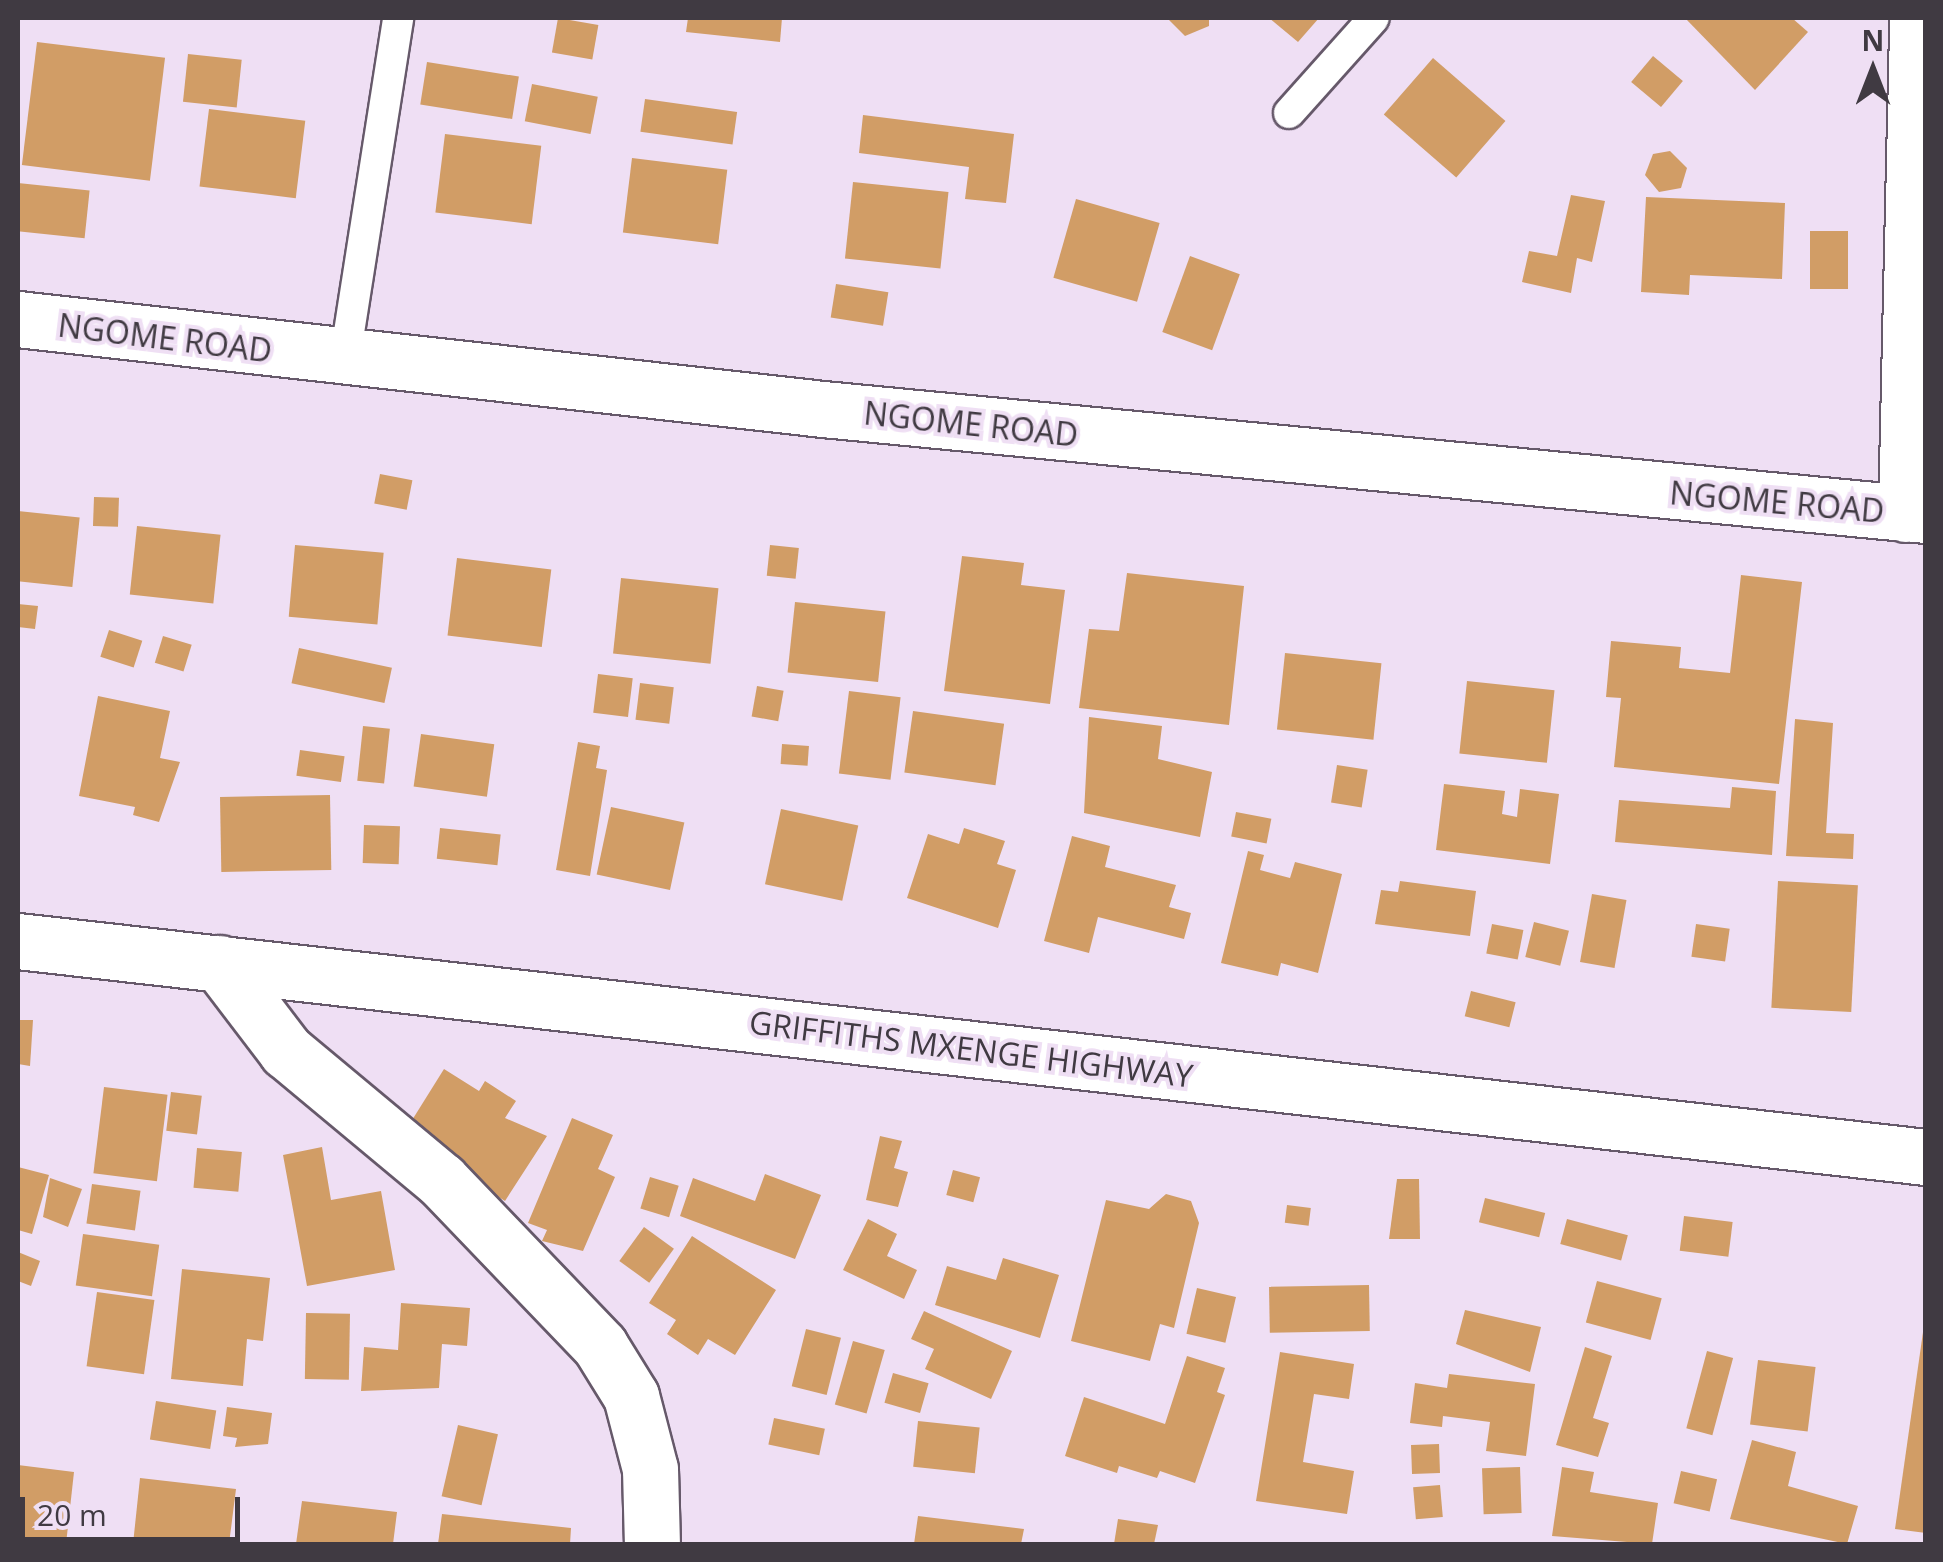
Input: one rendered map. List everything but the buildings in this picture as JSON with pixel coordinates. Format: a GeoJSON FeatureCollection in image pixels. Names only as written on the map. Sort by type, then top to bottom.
{"type":"FeatureCollection","features":[{"type":"Feature","properties":{"kind":"street"},"geometry":{"type":"LineString","coordinates":[[1916,514],[1917,18]]}},
{"type":"Feature","properties":{"kind":"street","name":"NGOME ROAD"},"geometry":{"type":"LineString","coordinates":[[18,319],[345,358],[1916,514]]}},
{"type":"Feature","properties":{"kind":"street","name":"GRIFFITHS MXENGE HIGHWAY"},"geometry":{"type":"LineString","coordinates":[[18,940],[1926,1157]]}},
{"type":"Feature","properties":{"kind":"street"},"geometry":{"type":"LineString","coordinates":[[219,963],[286,1051],[441,1180],[600,1346],[631,1396],[640,1433],[652,1544]]}},
{"type":"Feature","properties":{"kind":"lane"},"geometry":{"type":"LineString","coordinates":[[345,358],[398,18]]}},
{"type":"Feature","properties":{"kind":"lane"},"geometry":{"type":"LineString","coordinates":[[1289,113],[1374,18]]}}]}
